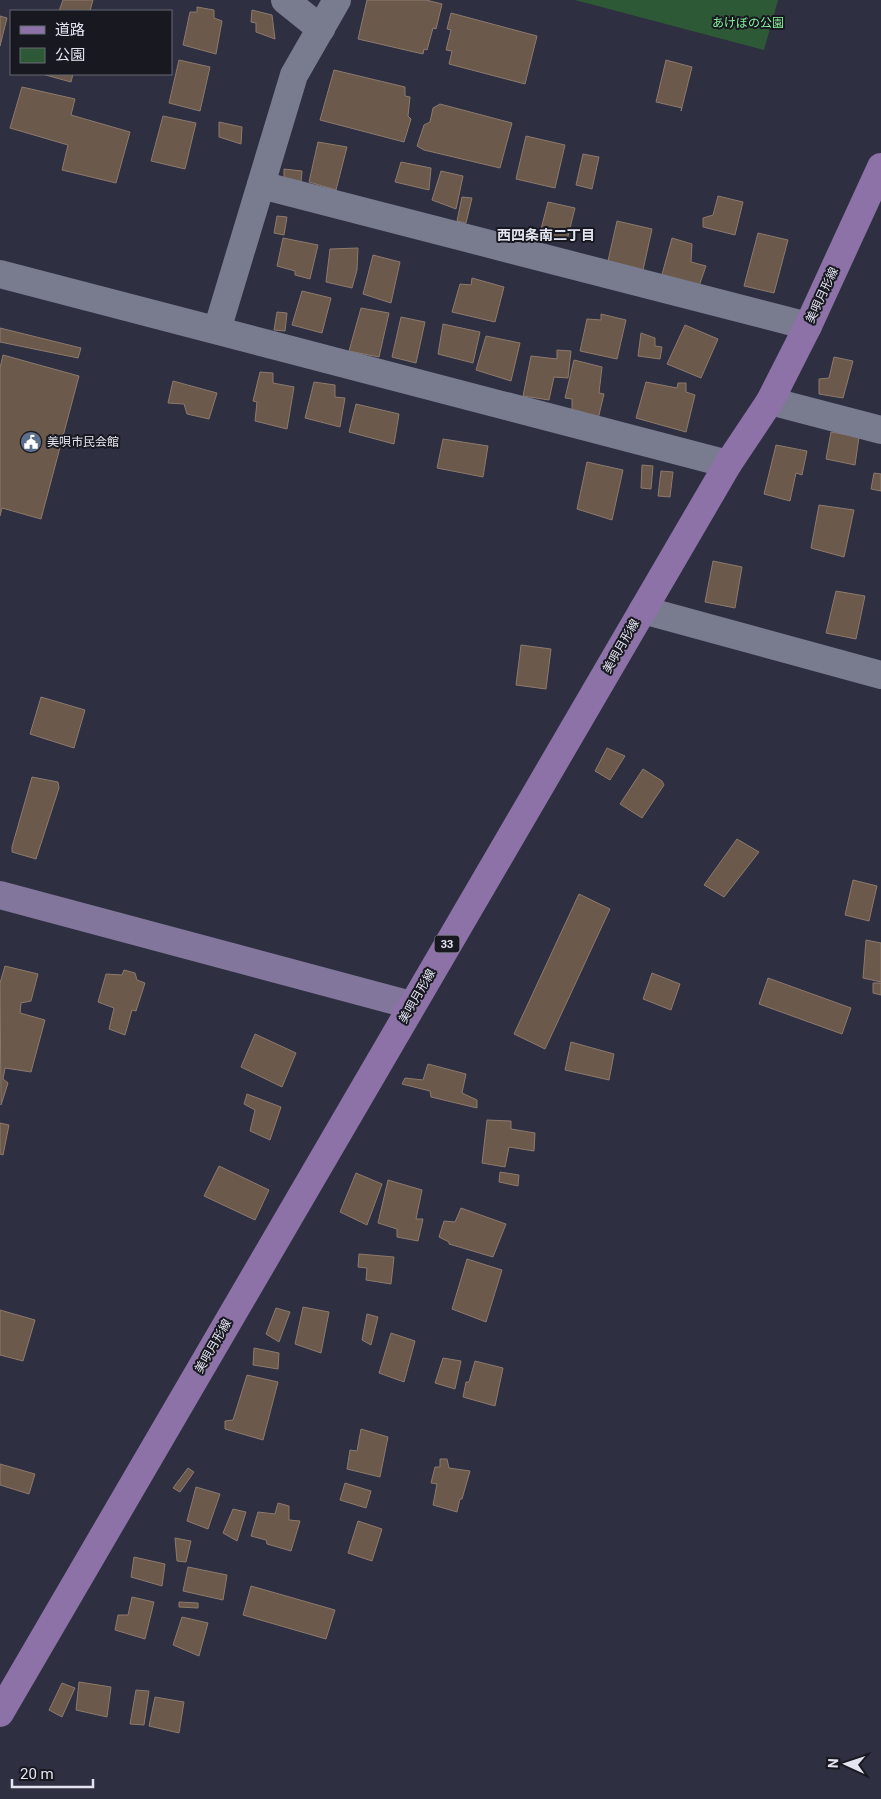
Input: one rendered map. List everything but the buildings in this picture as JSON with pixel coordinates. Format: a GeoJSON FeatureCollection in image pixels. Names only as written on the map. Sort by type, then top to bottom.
{"type":"FeatureCollection","features":[{"type":"Feature","properties":{"kind":"main road","name":"美唄月形線"},"geometry":{"type":"LineString","coordinates":[[0,1713],[728,464],[770,401],[808,326],[881,168]]}},
{"type":"Feature","properties":{"kind":"street"},"geometry":{"type":"LineString","coordinates":[[285,0],[321,29]]}},
{"type":"Feature","properties":{"kind":"street"},"geometry":{"type":"LineString","coordinates":[[217,330],[294,75],[337,0]]}},
{"type":"Feature","properties":{"kind":"street"},"geometry":{"type":"LineString","coordinates":[[261,186],[808,326]]}},
{"type":"Feature","properties":{"kind":"street"},"geometry":{"type":"LineString","coordinates":[[0,274],[728,464]]}},
{"type":"Feature","properties":{"kind":"street"},"geometry":{"type":"LineString","coordinates":[[770,401],[881,430]]}},
{"type":"Feature","properties":{"kind":"street"},"geometry":{"type":"LineString","coordinates":[[643,610],[881,676]]}},
{"type":"Feature","properties":{"kind":"street"},"geometry":{"type":"LineString","coordinates":[[0,895],[412,1005]]}},
{"type":"Feature","properties":{"kind":"green space","name":"あけぼの公園"},"geometry":{"type":"Polygon","coordinates":[[[575,0],[778,0],[764,50],[575,0]]]}},
{"type":"Feature","properties":{"kind":"place","name":"美唄市民会館"},"geometry":{"type":"Point","coordinates":[31,442]}},
{"type":"Feature","properties":{"kind":"district","name":"西四条南二丁目"},"geometry":{"type":"Point","coordinates":[546,235]}}]}
